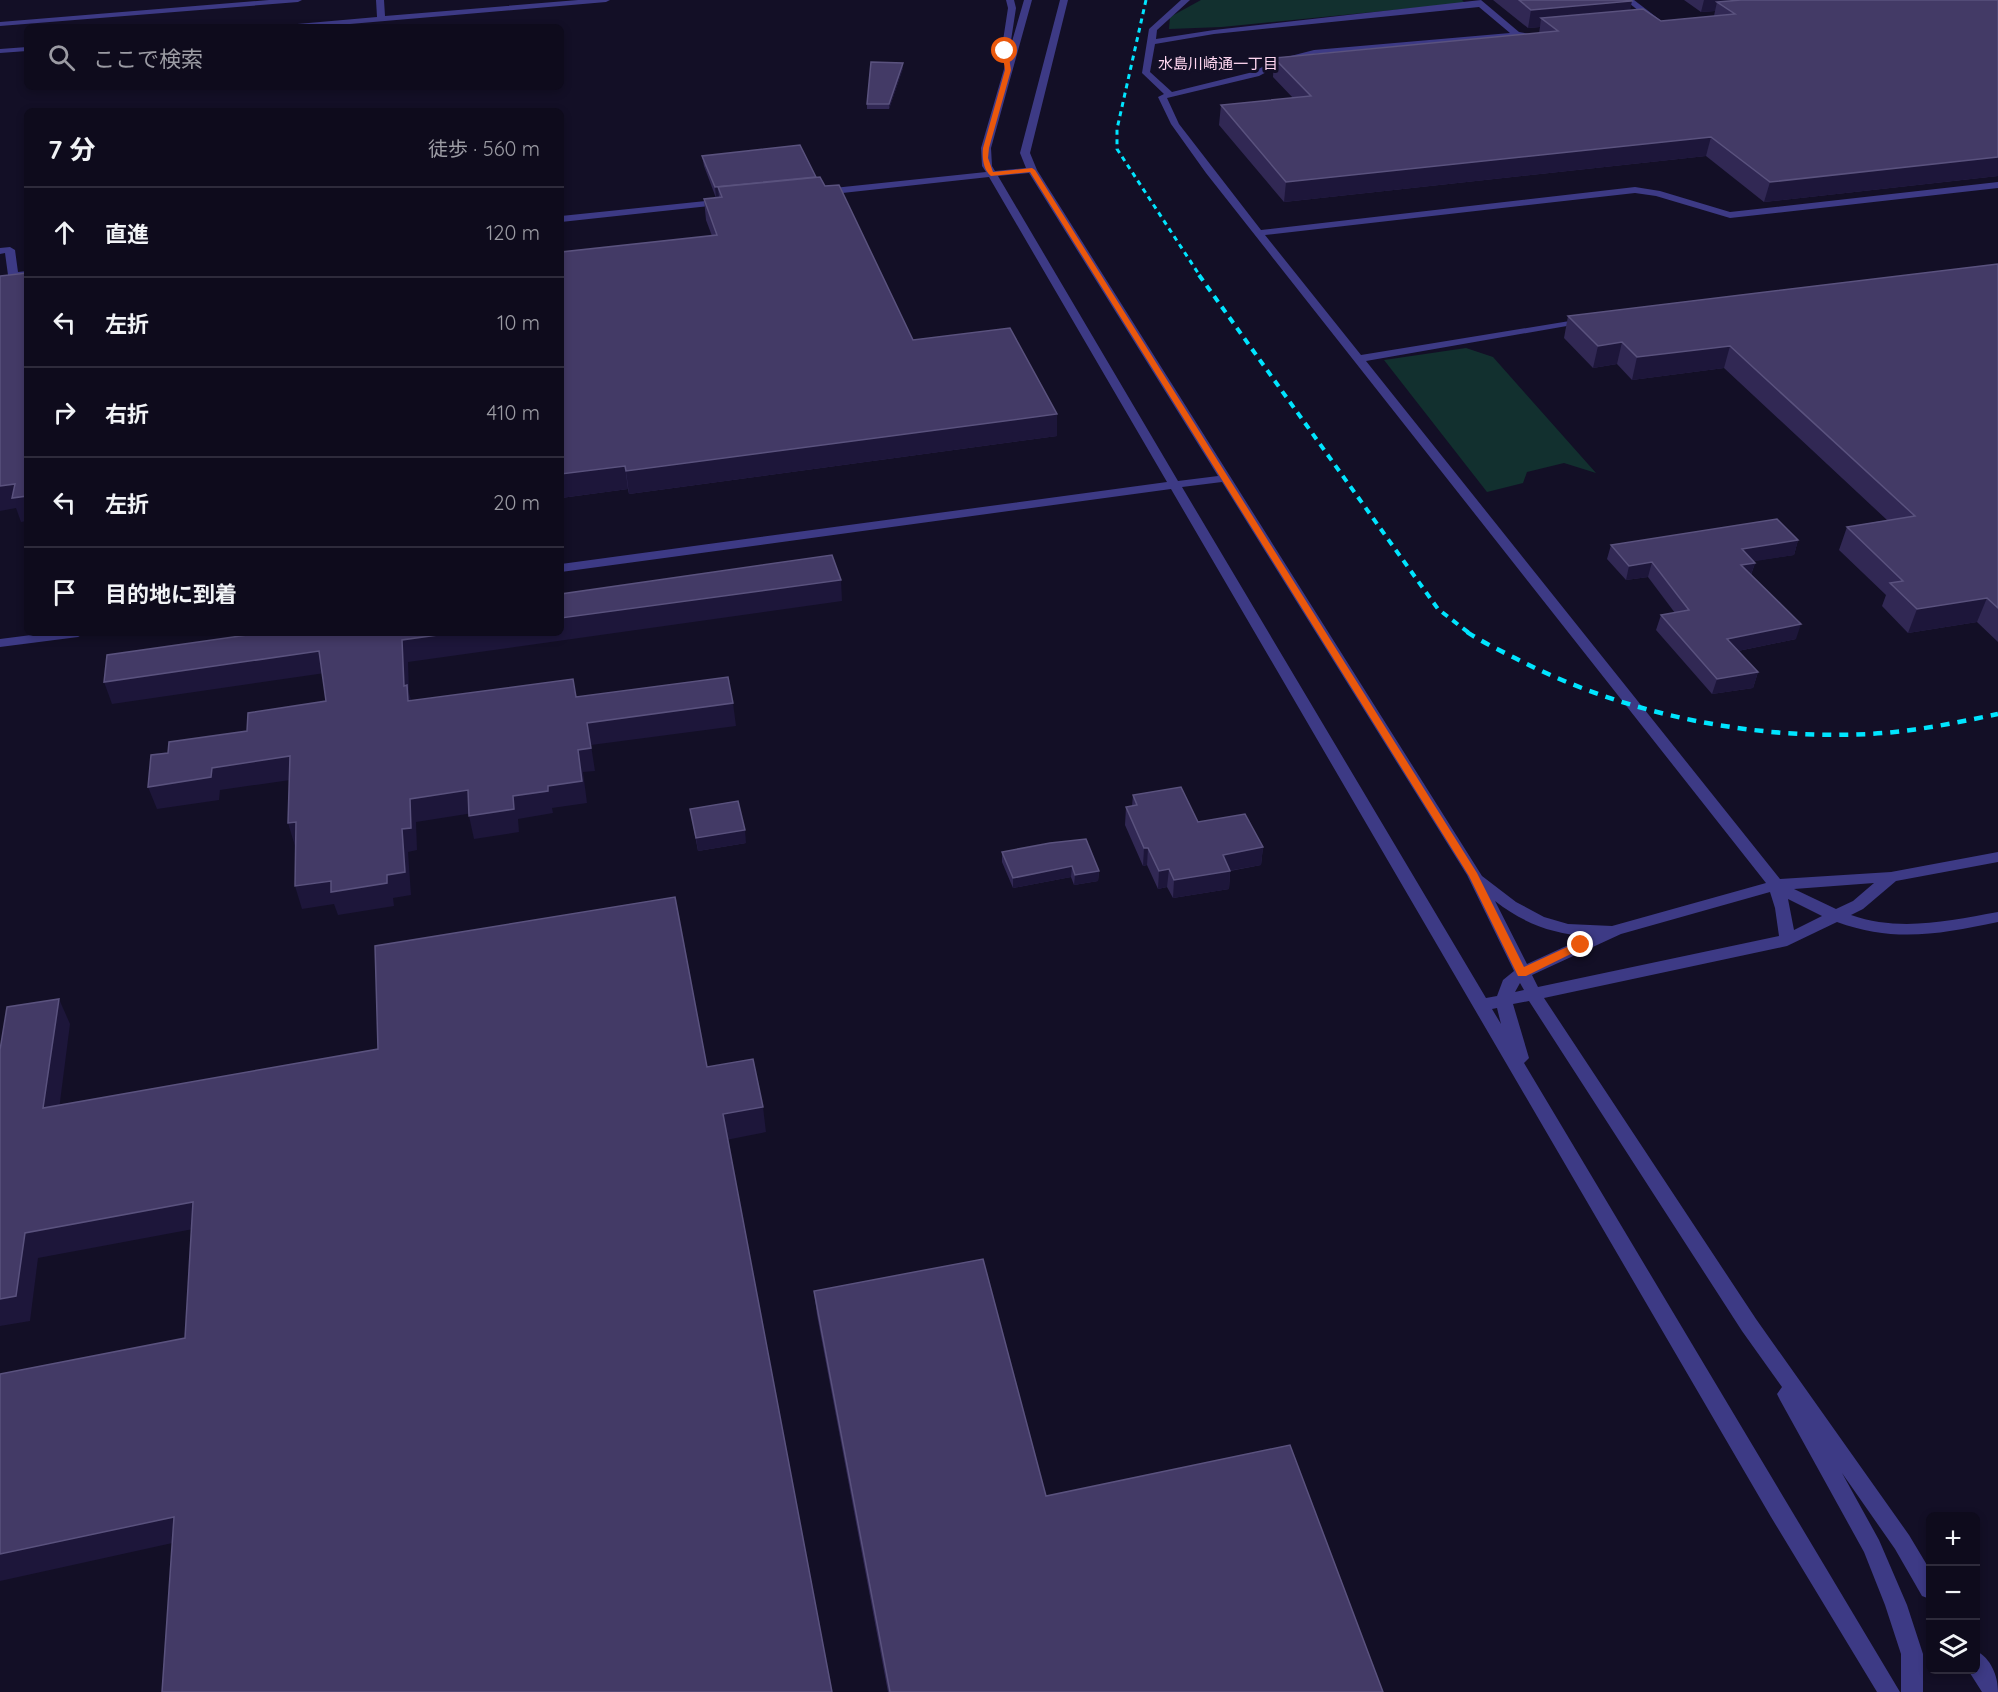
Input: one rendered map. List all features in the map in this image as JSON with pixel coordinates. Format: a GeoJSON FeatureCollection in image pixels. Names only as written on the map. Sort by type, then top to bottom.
{"type":"FeatureCollection","features":[{"type":"Feature","properties":{"kind":"lane"},"geometry":{"type":"LineString","coordinates":[[0,24],[298,0]]}},
{"type":"Feature","properties":{"kind":"lane"},"geometry":{"type":"LineString","coordinates":[[380,0],[381,19]]}},
{"type":"Feature","properties":{"kind":"lane"},"geometry":{"type":"LineString","coordinates":[[322,24],[606,0]]}},
{"type":"Feature","properties":{"kind":"lane"},"geometry":{"type":"LineString","coordinates":[[1008,70],[1005,51],[1012,8],[1010,0]]}},
{"type":"Feature","properties":{"kind":"lane"},"geometry":{"type":"LineString","coordinates":[[1028,0],[986,148],[985,158],[991,174],[1778,1510],[1889,1692]]}},
{"type":"Feature","properties":{"kind":"lane"},"geometry":{"type":"LineString","coordinates":[[1064,0],[1025,153],[1032,170],[1474,875],[1534,995],[1749,1326],[1902,1542],[1926,1582]]}},
{"type":"Feature","properties":{"kind":"lane"},"geometry":{"type":"LineString","coordinates":[[1170,95],[1146,73],[1156,25],[1186,0]]}},
{"type":"Feature","properties":{"kind":"lane"},"geometry":{"type":"LineString","coordinates":[[1629,0],[1664,22],[1647,23]]}},
{"type":"Feature","properties":{"kind":"lane"},"geometry":{"type":"LineString","coordinates":[[1152,42],[1225,31],[1478,2],[1517,35]]}},
{"type":"Feature","properties":{"kind":"lane"},"geometry":{"type":"LineString","coordinates":[[1540,33],[1314,52],[1278,62],[1256,74],[1162,97],[1175,124],[1258,233],[1776,885],[1796,898],[1837,915],[1897,930],[1935,928],[1998,917]]}},
{"type":"Feature","properties":{"kind":"lane"},"geometry":{"type":"LineString","coordinates":[[0,51],[24,49]]}},
{"type":"Feature","properties":{"kind":"lane"},"geometry":{"type":"LineString","coordinates":[[817,192],[1032,170]]}},
{"type":"Feature","properties":{"kind":"lane"},"geometry":{"type":"LineString","coordinates":[[1258,233],[1635,190],[1657,193],[1730,215],[1998,185]]}},
{"type":"Feature","properties":{"kind":"lane"},"geometry":{"type":"LineString","coordinates":[[564,219],[735,201]]}},
{"type":"Feature","properties":{"kind":"lane"},"geometry":{"type":"LineString","coordinates":[[0,250],[10,249],[13,275],[24,274]]}},
{"type":"Feature","properties":{"kind":"lane"},"geometry":{"type":"LineString","coordinates":[[1358,359],[1461,343],[1599,317]]}},
{"type":"Feature","properties":{"kind":"lane"},"geometry":{"type":"LineString","coordinates":[[564,568],[1226,478]]}},
{"type":"Feature","properties":{"kind":"lane"},"geometry":{"type":"LineString","coordinates":[[0,643],[55,636]]}},
{"type":"Feature","properties":{"kind":"lane"},"geometry":{"type":"LineString","coordinates":[[1533,1092],[1509,1024],[1504,1001],[1509,984],[1522,973],[1616,930],[1776,885],[1891,877],[1998,857]]}},
{"type":"Feature","properties":{"kind":"lane"},"geometry":{"type":"LineString","coordinates":[[1474,875],[1527,918],[1551,927],[1580,932],[1616,930]]}},
{"type":"Feature","properties":{"kind":"lane"},"geometry":{"type":"LineString","coordinates":[[1482,1005],[1787,940],[1858,905],[1891,877]]}},
{"type":"Feature","properties":{"kind":"lane"},"geometry":{"type":"LineString","coordinates":[[1776,885],[1783,908],[1787,940]]}},
{"type":"Feature","properties":{"kind":"lane"},"geometry":{"type":"LineString","coordinates":[[1749,1326],[1872,1547],[1896,1605],[1912,1654],[1912,1692]]}},
{"type":"Feature","properties":{"kind":"lane"},"geometry":{"type":"LineString","coordinates":[[1980,1669],[1994,1692]]}},
{"type":"Feature","properties":{"kind":"green space"},"geometry":{"type":"Polygon","coordinates":[[[1201,0],[1462,0],[1465,3],[1222,27],[1169,29],[1170,17],[1201,0]]]}},
{"type":"Feature","properties":{"kind":"green space"},"geometry":{"type":"Polygon","coordinates":[[[1466,348],[1493,357],[1596,473],[1564,463],[1527,472],[1523,483],[1487,492],[1384,360],[1466,348]]]}},
{"type":"Feature","properties":{"kind":"building"},"geometry":{"type":"Polygon","coordinates":[[[1519,0],[1631,0],[1632,1],[1531,10],[1519,0]]]}},
{"type":"Feature","properties":{"kind":"building"},"geometry":{"type":"Polygon","coordinates":[[[1741,0],[1998,0],[1998,157],[1770,182],[1711,137],[1286,182],[1221,105],[1311,96],[1274,58],[1558,31],[1541,18],[1643,9],[1661,21],[1735,14],[1717,2],[1741,0]]]}},
{"type":"Feature","properties":{"kind":"building"},"geometry":{"type":"Polygon","coordinates":[[[871,62],[903,63],[889,104],[867,104],[871,62]]]}},
{"type":"Feature","properties":{"kind":"building"},"geometry":{"type":"Polygon","coordinates":[[[800,145],[816,177],[715,187],[702,156],[800,145]]]}},
{"type":"Feature","properties":{"kind":"building"},"geometry":{"type":"Polygon","coordinates":[[[820,177],[825,186],[839,185],[913,340],[1010,328],[1057,414],[626,471],[625,466],[564,474],[564,252],[717,235],[704,199],[722,197],[718,187],[820,177]]]}},
{"type":"Feature","properties":{"kind":"building"},"geometry":{"type":"Polygon","coordinates":[[[1998,264],[1998,608],[1987,598],[1917,609],[1890,583],[1903,581],[1847,527],[1915,516],[1730,346],[1637,357],[1622,342],[1598,346],[1568,316],[1998,264]]]}},
{"type":"Feature","properties":{"kind":"building"},"geometry":{"type":"Polygon","coordinates":[[[24,273],[24,496],[12,498],[15,484],[0,486],[0,276],[24,273]]]}},
{"type":"Feature","properties":{"kind":"building"},"geometry":{"type":"Polygon","coordinates":[[[1777,519],[1798,540],[1742,549],[1755,563],[1741,565],[1801,624],[1727,639],[1758,672],[1717,679],[1661,615],[1689,610],[1652,562],[1629,566],[1611,545],[1777,519]]]}},
{"type":"Feature","properties":{"kind":"building"},"geometry":{"type":"Polygon","coordinates":[[[832,555],[841,580],[564,618],[564,594],[832,555]]]}},
{"type":"Feature","properties":{"kind":"building"},"geometry":{"type":"Polygon","coordinates":[[[240,636],[431,636],[402,640],[404,686],[407,685],[408,701],[573,679],[576,697],[728,677],[733,703],[587,723],[591,748],[578,750],[582,781],[548,786],[548,791],[513,796],[514,809],[469,816],[468,790],[410,799],[411,828],[402,829],[405,872],[387,875],[387,883],[331,892],[331,881],[295,886],[296,822],[288,823],[290,756],[212,768],[211,777],[148,787],[151,755],[168,753],[169,742],[247,731],[248,713],[326,701],[319,651],[104,682],[107,655],[240,636]]]}},
{"type":"Feature","properties":{"kind":"building"},"geometry":{"type":"Polygon","coordinates":[[[1181,787],[1198,822],[1245,814],[1263,847],[1223,855],[1230,871],[1174,880],[1169,869],[1159,871],[1148,848],[1144,848],[1126,807],[1137,805],[1133,795],[1181,787]]]}},
{"type":"Feature","properties":{"kind":"building"},"geometry":{"type":"Polygon","coordinates":[[[738,801],[745,830],[696,838],[690,809],[738,801]]]}},
{"type":"Feature","properties":{"kind":"building"},"geometry":{"type":"Polygon","coordinates":[[[1086,839],[1099,871],[1075,875],[1072,866],[1013,878],[1002,852],[1050,843],[1086,839]]]}},
{"type":"Feature","properties":{"kind":"building"},"geometry":{"type":"Polygon","coordinates":[[[675,897],[707,1067],[753,1059],[763,1107],[723,1114],[832,1692],[162,1692],[174,1517],[0,1554],[0,1374],[185,1338],[193,1202],[25,1233],[16,1296],[0,1299],[0,1050],[7,1007],[59,999],[43,1108],[378,1049],[375,946],[675,897]]]}},
{"type":"Feature","properties":{"kind":"building"},"geometry":{"type":"Polygon","coordinates":[[[983,1259],[1046,1496],[1290,1445],[1383,1692],[890,1692],[814,1291],[983,1259]]]}},
{"type":"Feature","properties":{"kind":"railway"},"geometry":{"type":"LineString","coordinates":[[1146,0],[1117,129],[1117,149],[1200,276]]}},
{"type":"Feature","properties":{"kind":"railway"},"geometry":{"type":"LineString","coordinates":[[1199,275],[1438,609],[1469,633]]}},
{"type":"Feature","properties":{"kind":"railway"},"geometry":{"type":"LineString","coordinates":[[1467,632],[1556,677],[1598,694],[1686,719],[1732,727],[1823,735],[1868,734],[1950,724],[1998,714]]}},
{"type":"Feature","properties":{"kind":"district","name":"水島川崎通一丁目"},"geometry":{"type":"Point","coordinates":[1218,64]}},
{"type":"Feature","properties":{"kind":"route"},"geometry":{"type":"LineString","coordinates":[[1005,51],[1008,70],[986,148],[985,158],[991,174],[1032,170],[1474,875],[1522,973],[1581,945]]}}]}
